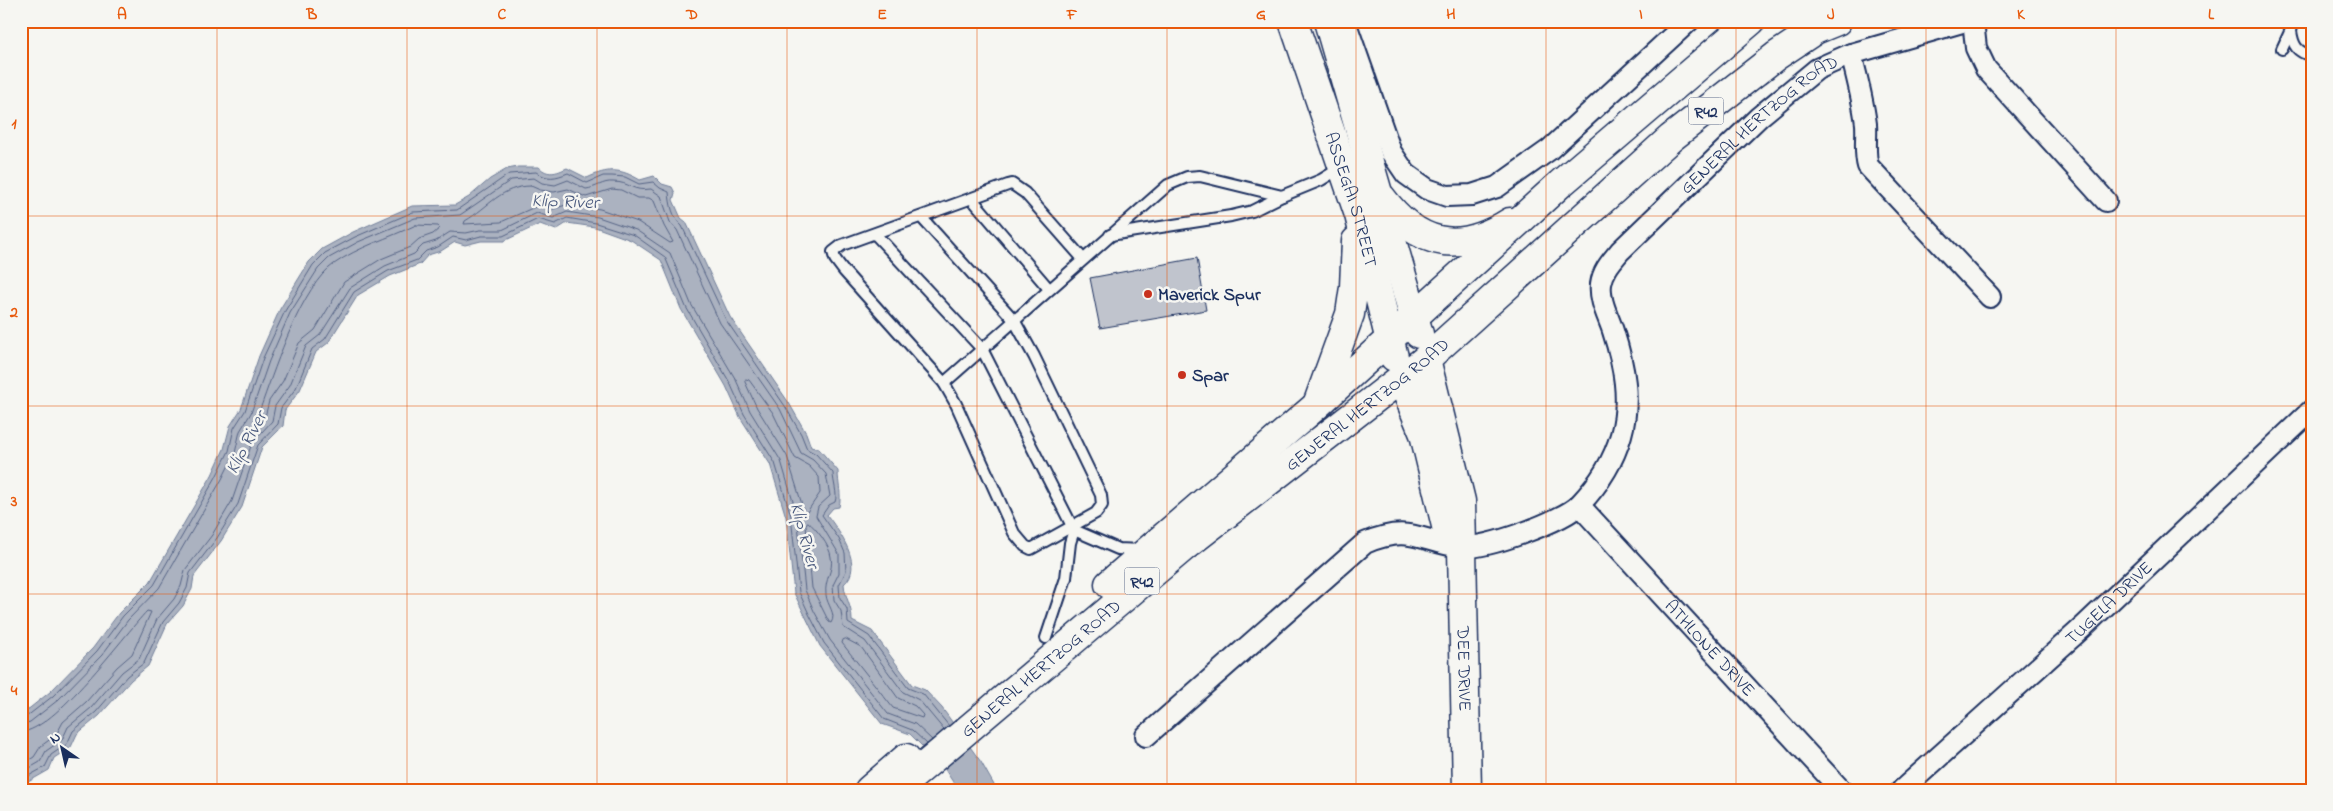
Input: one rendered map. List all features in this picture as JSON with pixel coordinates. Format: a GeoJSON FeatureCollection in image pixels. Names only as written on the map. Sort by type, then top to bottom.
{"type":"FeatureCollection","features":[{"type":"Feature","properties":{"kind":"main road","name":"ASSEGAI STREET"},"geometry":{"type":"LineString","coordinates":[[1293,21],[1353,156],[1377,192],[1426,359]]}},
{"type":"Feature","properties":{"kind":"main road","name":"ASSEGAI STREET"},"geometry":{"type":"LineString","coordinates":[[1328,21],[1353,156],[1359,215],[1389,341],[1401,378]]}},
{"type":"Feature","properties":{"kind":"main road","name":"GENERAL HERTZOG ROAD"},"geometry":{"type":"LineString","coordinates":[[896,790],[997,692],[1046,638],[1316,406],[1542,201],[1751,21]]}},
{"type":"Feature","properties":{"kind":"main road","name":"GENERAL HERTZOG ROAD"},"geometry":{"type":"LineString","coordinates":[[869,790],[1426,359],[1671,138],[1776,56],[1815,30],[1837,21]]}},
{"type":"Feature","properties":{"kind":"main road"},"geometry":{"type":"LineString","coordinates":[[1377,192],[1392,212],[1406,225],[1423,237],[1442,242],[1482,235],[1503,226],[1542,201]]}},
{"type":"Feature","properties":{"kind":"main road"},"geometry":{"type":"LineString","coordinates":[[1316,406],[1350,314],[1359,215]]}},
{"type":"Feature","properties":{"kind":"main road","name":"DEE DRIVE"},"geometry":{"type":"LineString","coordinates":[[1426,359],[1461,501],[1467,790]]}},
{"type":"Feature","properties":{"kind":"main road"},"geometry":{"type":"LineString","coordinates":[[1401,378],[1424,434],[1446,526],[1462,547]]}},
{"type":"Feature","properties":{"kind":"street"},"geometry":{"type":"LineString","coordinates":[[1345,21],[1391,152],[1406,174],[1427,189],[1447,196],[1472,195],[1497,187],[1549,150],[1689,21]]}},
{"type":"Feature","properties":{"kind":"street","name":"GENERAL HERTZOG ROAD"},"geometry":{"type":"LineString","coordinates":[[1579,505],[1616,450],[1625,423],[1626,394],[1622,359],[1601,292],[1606,269],[1620,251],[1759,117],[1817,69],[1851,54],[1966,21]]}},
{"type":"Feature","properties":{"kind":"street"},"geometry":{"type":"LineString","coordinates":[[1973,21],[1976,48],[1986,69],[2106,201]]}},
{"type":"Feature","properties":{"kind":"street"},"geometry":{"type":"LineString","coordinates":[[1851,54],[1864,107],[1866,130],[1865,156],[1868,166],[1990,297]]}},
{"type":"Feature","properties":{"kind":"street","name":"TUGELA DRIVE"},"geometry":{"type":"LineString","coordinates":[[1902,790],[2082,628],[2312,410]]}},
{"type":"Feature","properties":{"kind":"street"},"geometry":{"type":"LineString","coordinates":[[1146,736],[1365,543],[1385,534],[1410,534],[1462,547],[1488,544],[1537,528],[1579,505]]}},
{"type":"Feature","properties":{"kind":"street","name":"ATHLONE DRIVE"},"geometry":{"type":"LineString","coordinates":[[1579,505],[1841,790]]}},
{"type":"Feature","properties":{"kind":"lane"},"geometry":{"type":"LineString","coordinates":[[2282,49],[2293,26]]}},
{"type":"Feature","properties":{"kind":"lane"},"geometry":{"type":"LineString","coordinates":[[2293,26],[2295,48],[2301,53],[2312,56]]}},
{"type":"Feature","properties":{"kind":"lane"},"geometry":{"type":"LineString","coordinates":[[1109,235],[1232,216],[1252,211],[1321,180],[1353,156]]}},
{"type":"Feature","properties":{"kind":"lane"},"geometry":{"type":"LineString","coordinates":[[944,383],[1109,235],[1168,185],[1186,177],[1200,176],[1282,196]]}},
{"type":"Feature","properties":{"kind":"lane"},"geometry":{"type":"LineString","coordinates":[[921,217],[1014,320],[1034,356],[1101,496],[1100,509],[1073,529],[1031,549],[1020,541],[1014,533],[956,404],[944,383],[835,259],[833,252],[839,247],[1008,185],[1016,186],[1083,259]]}},
{"type":"Feature","properties":{"kind":"lane"},"geometry":{"type":"LineString","coordinates":[[972,199],[1049,289]]}},
{"type":"Feature","properties":{"kind":"lane"},"geometry":{"type":"LineString","coordinates":[[875,234],[982,349],[1073,529],[1066,578],[1046,638]]}},
{"type":"Feature","properties":{"kind":"lane"},"geometry":{"type":"LineString","coordinates":[[1073,529],[1118,549],[1152,548]]}},
{"type":"Feature","properties":{"kind":"water","name":"Klip River"},"geometry":{"type":"Polygon","coordinates":[[[539,167],[549,173],[567,168],[587,178],[601,172],[620,171],[640,180],[654,176],[662,184],[672,187],[675,193],[673,200],[681,218],[686,222],[730,317],[789,403],[806,433],[811,447],[819,449],[838,471],[839,507],[833,508],[827,515],[838,530],[851,558],[852,568],[850,577],[844,584],[852,621],[872,631],[912,685],[925,690],[942,708],[981,762],[994,785],[993,790],[958,790],[944,768],[910,734],[882,724],[820,646],[794,593],[786,517],[770,464],[740,417],[726,386],[681,309],[661,260],[631,240],[595,227],[567,223],[556,230],[540,224],[504,241],[481,241],[465,245],[455,242],[441,251],[428,255],[420,264],[390,276],[358,295],[328,343],[316,352],[300,390],[285,410],[283,426],[262,447],[242,507],[221,541],[194,576],[192,589],[183,606],[167,624],[148,666],[131,680],[99,716],[77,734],[71,747],[54,758],[49,770],[21,786],[21,715],[50,692],[93,648],[119,613],[150,582],[212,475],[224,449],[230,426],[241,409],[259,356],[280,309],[309,262],[322,249],[353,232],[412,206],[455,205],[469,197],[490,179],[507,169],[539,167]]]}},
{"type":"Feature","properties":{"kind":"building","name":"Maverick Spur"},"geometry":{"type":"Polygon","coordinates":[[[1197,258],[1206,310],[1100,328],[1090,278],[1197,258]]]}},
{"type":"Feature","properties":{"kind":"place","name":"Maverick Spur"},"geometry":{"type":"Point","coordinates":[1148,294]}},
{"type":"Feature","properties":{"kind":"place","name":"Spar"},"geometry":{"type":"Point","coordinates":[1182,375]}}]}
